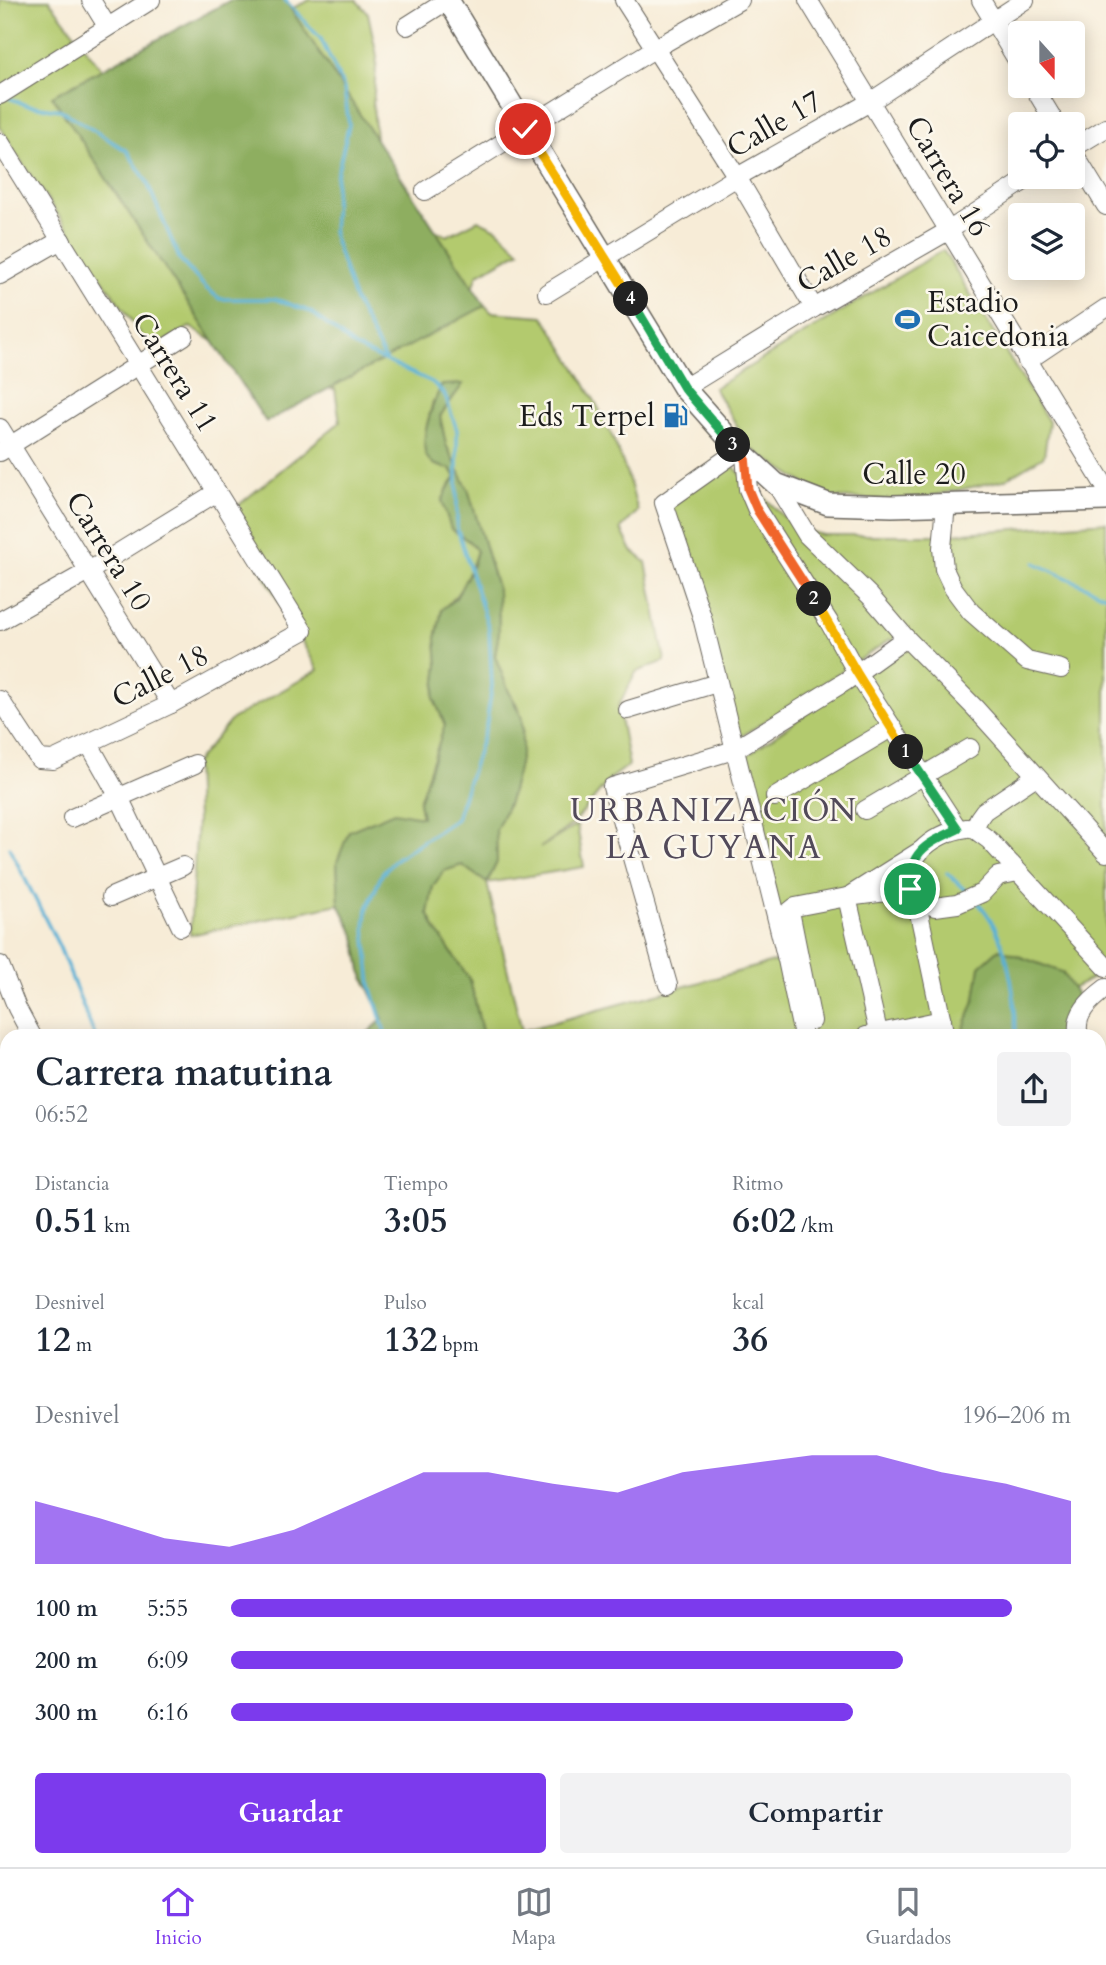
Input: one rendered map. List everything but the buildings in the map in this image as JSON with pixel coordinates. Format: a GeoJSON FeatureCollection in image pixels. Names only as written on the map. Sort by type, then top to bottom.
{"type":"FeatureCollection","features":[{"type":"Feature","properties":{"kind":"main road","name":"Calle 20"},"geometry":{"type":"LineString","coordinates":[[448,0],[684,388],[742,453],[776,484],[828,504],[892,506],[1106,500]]}},
{"type":"Feature","properties":{"kind":"street"},"geometry":{"type":"LineString","coordinates":[[91,0],[107,26]]}},
{"type":"Feature","properties":{"kind":"street"},"geometry":{"type":"LineString","coordinates":[[0,94],[151,0]]}},
{"type":"Feature","properties":{"kind":"street"},"geometry":{"type":"LineString","coordinates":[[407,26],[448,0]]}},
{"type":"Feature","properties":{"kind":"street"},"geometry":{"type":"LineString","coordinates":[[624,0],[737,177],[814,308]]}},
{"type":"Feature","properties":{"kind":"street"},"geometry":{"type":"LineString","coordinates":[[425,191],[654,49],[740,0]]}},
{"type":"Feature","properties":{"kind":"street","name":"Carrera 16"},"geometry":{"type":"LineString","coordinates":[[808,0],[1106,488]]}},
{"type":"Feature","properties":{"kind":"street"},"geometry":{"type":"LineString","coordinates":[[981,0],[1008,45]]}},
{"type":"Feature","properties":{"kind":"street","name":"Calle 17"},"geometry":{"type":"LineString","coordinates":[[547,293],[737,177],[870,102],[1025,0]]}},
{"type":"Feature","properties":{"kind":"street"},"geometry":{"type":"LineString","coordinates":[[1085,142],[1106,128]]}},
{"type":"Feature","properties":{"kind":"street","name":"Carrera 11"},"geometry":{"type":"LineString","coordinates":[[0,142],[303,631]]}},
{"type":"Feature","properties":{"kind":"street"},"geometry":{"type":"LineString","coordinates":[[1085,170],[1106,206]]}},
{"type":"Feature","properties":{"kind":"street","name":"Calle 18"},"geometry":{"type":"LineString","coordinates":[[684,388],[814,308],[948,231],[1012,189]]}},
{"type":"Feature","properties":{"kind":"street"},"geometry":{"type":"LineString","coordinates":[[0,275],[61,240]]}},
{"type":"Feature","properties":{"kind":"street"},"geometry":{"type":"LineString","coordinates":[[1027,361],[1106,308]]}},
{"type":"Feature","properties":{"kind":"street"},"geometry":{"type":"LineString","coordinates":[[5,448],[184,336]]}},
{"type":"Feature","properties":{"kind":"street","name":"Carrera 10"},"geometry":{"type":"LineString","coordinates":[[0,428],[5,448],[89,571],[171,704]]}},
{"type":"Feature","properties":{"kind":"street"},"geometry":{"type":"LineString","coordinates":[[802,1029],[702,617],[664,503],[742,453],[748,489],[757,510],[922,776],[966,829],[989,839],[1106,967]]}},
{"type":"Feature","properties":{"kind":"street"},"geometry":{"type":"LineString","coordinates":[[776,484],[807,535],[870,596],[1106,853]]}},
{"type":"Feature","properties":{"kind":"street"},"geometry":{"type":"LineString","coordinates":[[0,621],[89,571],[217,492]]}},
{"type":"Feature","properties":{"kind":"street"},"geometry":{"type":"LineString","coordinates":[[946,505],[942,548],[944,569],[953,588],[971,612],[1027,661],[1060,669]]}},
{"type":"Feature","properties":{"kind":"street","name":"Calle 18"},"geometry":{"type":"LineString","coordinates":[[0,700],[39,760],[53,760],[171,704],[303,631]]}},
{"type":"Feature","properties":{"kind":"street"},"geometry":{"type":"LineString","coordinates":[[668,985],[612,787],[734,750],[857,673],[906,638]]}},
{"type":"Feature","properties":{"kind":"street"},"geometry":{"type":"LineString","coordinates":[[628,710],[717,683]]}},
{"type":"Feature","properties":{"kind":"street"},"geometry":{"type":"LineString","coordinates":[[775,797],[891,727]]}},
{"type":"Feature","properties":{"kind":"street"},"geometry":{"type":"LineString","coordinates":[[89,744],[119,797],[181,927]]}},
{"type":"Feature","properties":{"kind":"street"},"geometry":{"type":"LineString","coordinates":[[865,810],[970,748]]}},
{"type":"Feature","properties":{"kind":"street"},"geometry":{"type":"LineString","coordinates":[[72,818],[195,764]]}},
{"type":"Feature","properties":{"kind":"street"},"geometry":{"type":"LineString","coordinates":[[847,897],[920,851],[966,829],[984,811],[1036,776]]}},
{"type":"Feature","properties":{"kind":"street"},"geometry":{"type":"LineString","coordinates":[[920,851],[912,861],[909,877],[943,1028]]}},
{"type":"Feature","properties":{"kind":"street"},"geometry":{"type":"LineString","coordinates":[[998,876],[1000,852]]}},
{"type":"Feature","properties":{"kind":"street"},"geometry":{"type":"LineString","coordinates":[[111,897],[183,866]]}},
{"type":"Feature","properties":{"kind":"street"},"geometry":{"type":"LineString","coordinates":[[920,921],[935,907],[970,900],[982,893],[998,876],[1018,872]]}},
{"type":"Feature","properties":{"kind":"street"},"geometry":{"type":"LineString","coordinates":[[814,1029],[790,911],[795,907],[847,897],[913,894],[935,907]]}},
{"type":"Feature","properties":{"kind":"street"},"geometry":{"type":"LineString","coordinates":[[847,897],[874,1029]]}},
{"type":"Feature","properties":{"kind":"street"},"geometry":{"type":"LineString","coordinates":[[0,965],[17,1009],[28,1029]]}},
{"type":"Feature","properties":{"kind":"street"},"geometry":{"type":"LineString","coordinates":[[1079,1029],[1078,1019],[1088,1002],[1106,988]]}},
{"type":"Feature","properties":{"kind":"green space"},"geometry":{"type":"Polygon","coordinates":[[[0,0],[49,0],[116,88],[310,0],[356,0],[368,13],[377,56],[373,105],[377,150],[425,225],[447,236],[478,220],[497,229],[520,251],[478,274],[472,291],[491,312],[543,316],[587,386],[611,433],[638,511],[621,529],[632,551],[646,562],[665,661],[636,672],[618,707],[629,765],[609,780],[575,822],[540,848],[577,825],[584,867],[487,883],[497,862],[496,830],[509,802],[518,769],[523,729],[519,708],[509,692],[495,656],[499,632],[498,591],[468,489],[446,445],[440,416],[462,385],[433,401],[425,433],[433,464],[451,469],[456,477],[447,490],[451,529],[477,550],[464,583],[455,597],[442,609],[436,639],[438,665],[434,698],[445,725],[419,802],[422,817],[337,862],[339,904],[190,935],[197,821],[195,763],[232,719],[318,670],[229,513],[340,422],[335,389],[268,379],[190,327],[151,349],[0,127],[0,0]]]}},
{"type":"Feature","properties":{"kind":"green space"},"geometry":{"type":"Polygon","coordinates":[[[231,0],[285,0],[485,306],[266,422],[52,96],[231,0]]]}},
{"type":"Feature","properties":{"kind":"green space","name":"Estadio Caicedonia"},"geometry":{"type":"Polygon","coordinates":[[[943,250],[1049,422],[1044,456],[1004,480],[908,501],[826,497],[751,449],[714,388],[943,250]]]}},
{"type":"Feature","properties":{"kind":"green space"},"geometry":{"type":"Polygon","coordinates":[[[463,384],[440,416],[446,445],[468,489],[498,591],[499,632],[495,656],[522,718],[522,749],[509,802],[496,830],[497,862],[487,883],[462,865],[444,871],[433,886],[428,913],[470,980],[481,1029],[372,1029],[383,1019],[361,971],[355,936],[339,904],[337,862],[349,831],[394,812],[422,817],[419,802],[445,725],[434,698],[438,665],[436,639],[442,609],[456,598],[477,551],[470,542],[451,529],[442,501],[456,477],[451,469],[438,466],[429,460],[425,450],[424,441],[431,410],[442,385],[463,384]]]}},
{"type":"Feature","properties":{"kind":"green space"},"geometry":{"type":"Polygon","coordinates":[[[729,462],[795,528],[823,535],[939,535],[1106,522],[1106,972],[990,1029],[529,1029],[788,958],[746,756],[899,648],[891,639],[739,738],[668,505],[729,462]]]}},
{"type":"Feature","properties":{"kind":"green space"},"geometry":{"type":"Polygon","coordinates":[[[462,865],[487,883],[522,1029],[481,1029],[470,980],[428,913],[433,886],[444,871],[462,865]]]}},
{"type":"Feature","properties":{"kind":"green space"},"geometry":{"type":"Polygon","coordinates":[[[999,949],[1062,972],[1077,995],[1062,1029],[964,1029],[975,998],[980,966],[999,949]]]}},
{"type":"Feature","properties":{"kind":"waterway"},"geometry":{"type":"LineString","coordinates":[[285,0],[321,39],[344,88],[349,125],[336,178],[333,235],[355,301],[385,359]]}},
{"type":"Feature","properties":{"kind":"waterway"},"geometry":{"type":"LineString","coordinates":[[9,98],[26,105],[61,110],[127,151],[146,180],[180,260],[220,299],[275,299],[311,312],[355,347],[432,382],[445,395],[457,430],[457,528],[489,629],[492,686],[486,727],[456,819],[396,859],[382,874],[367,909],[365,928],[371,986],[384,1029]]}},
{"type":"Feature","properties":{"kind":"waterway"},"geometry":{"type":"LineString","coordinates":[[1035,563],[1106,596]]}},
{"type":"Feature","properties":{"kind":"waterway"},"geometry":{"type":"LineString","coordinates":[[9,847],[59,946],[92,1029]]}},
{"type":"Feature","properties":{"kind":"waterway"},"geometry":{"type":"LineString","coordinates":[[947,873],[968,893]]}},
{"type":"Feature","properties":{"kind":"waterway"},"geometry":{"type":"LineString","coordinates":[[976,901],[987,913],[1008,964],[1016,1029]]}},
{"type":"Feature","properties":{"kind":"place","name":"Estadio Caicedonia"},"geometry":{"type":"Point","coordinates":[907,319]}},
{"type":"Feature","properties":{"kind":"place","name":"Eds Terpel"},"geometry":{"type":"Point","coordinates":[675,416]}},
{"type":"Feature","properties":{"kind":"district","name":"URBANIZACIÓN LA GUYANA"},"geometry":{"type":"Point","coordinates":[714,828]}},
{"type":"Feature","properties":{"kind":"route"},"geometry":{"type":"LineString","coordinates":[[525,129],[607,258],[684,388],[745,456],[748,489],[757,510],[857,673],[958,829],[937,839],[920,851],[912,861],[910,889]]}}]}
